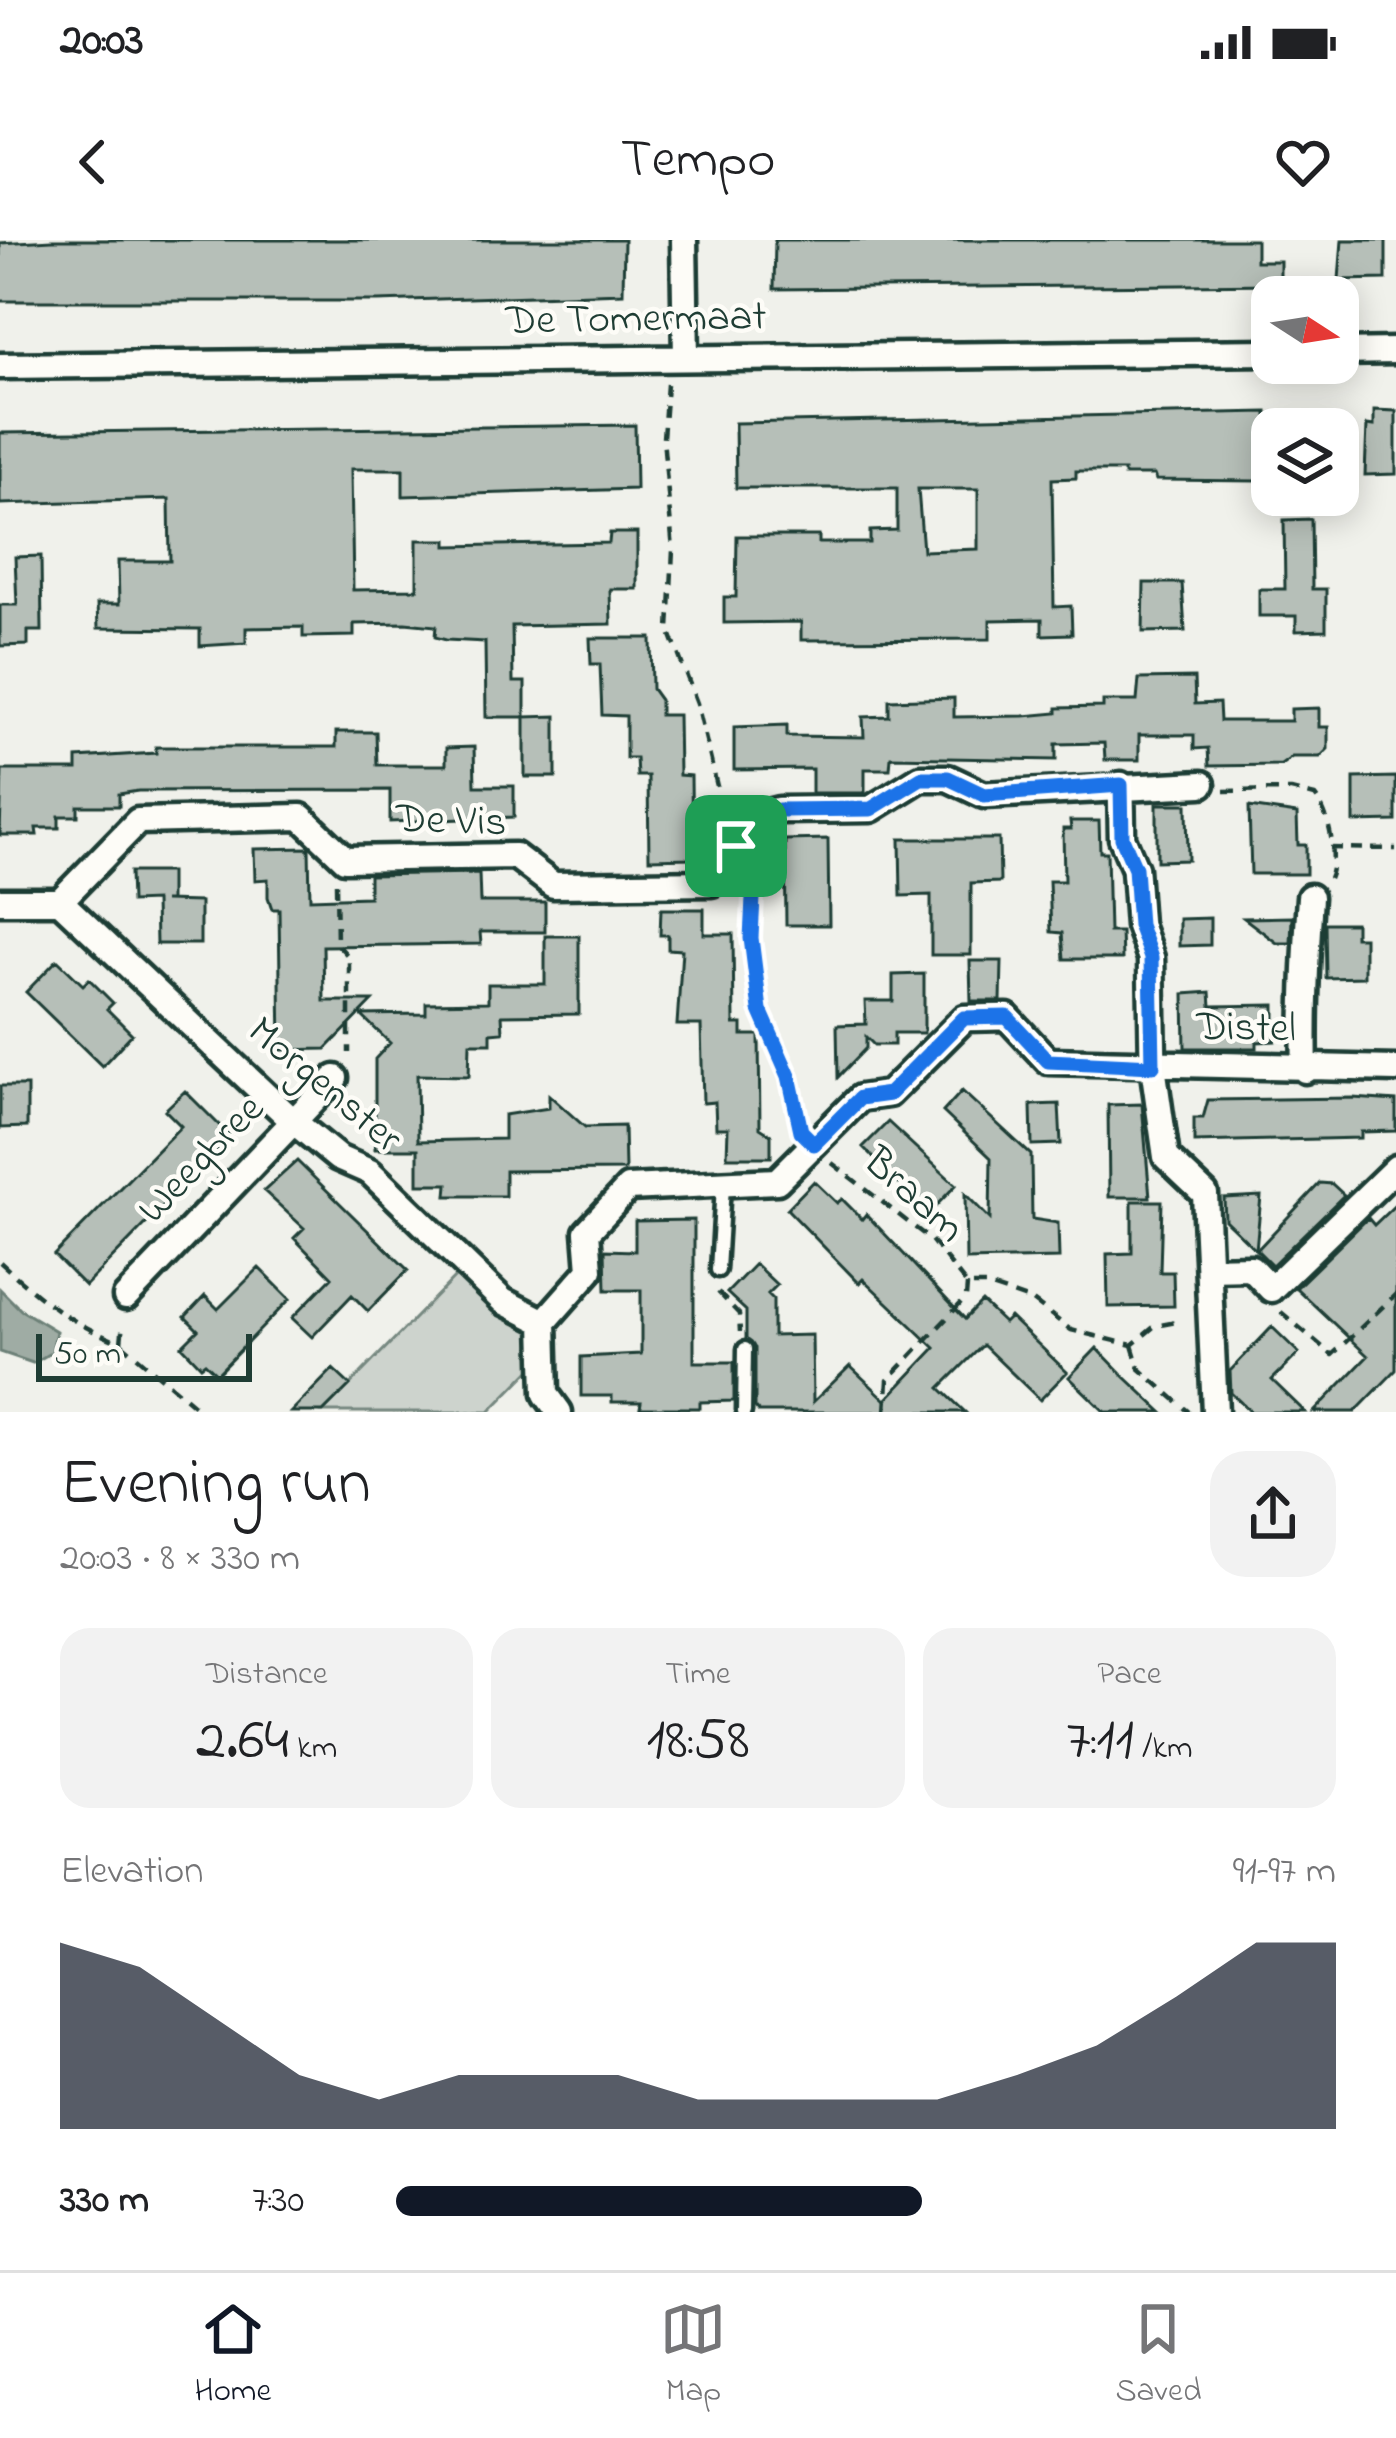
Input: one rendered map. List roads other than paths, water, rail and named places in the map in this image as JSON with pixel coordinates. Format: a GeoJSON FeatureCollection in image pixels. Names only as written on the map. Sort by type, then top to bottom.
{"type":"FeatureCollection","features":[{"type":"Feature","properties":{"kind":"street"},"geometry":{"type":"LineString","coordinates":[[677,358],[684,240]]}},
{"type":"Feature","properties":{"kind":"street"},"geometry":{"type":"LineString","coordinates":[[1359,352],[1396,351]]}},
{"type":"Feature","properties":{"kind":"street","name":"De Tomermaat"},"geometry":{"type":"LineString","coordinates":[[0,366],[1251,352]]}},
{"type":"Feature","properties":{"kind":"street","name":"De Vis"},"geometry":{"type":"LineString","coordinates":[[60,901],[138,821],[301,817],[345,859],[515,856],[553,885],[712,883],[729,868],[740,826],[751,817],[779,810],[871,809],[921,778],[948,778],[984,795],[1202,784]]}},
{"type":"Feature","properties":{"kind":"street"},"geometry":{"type":"LineString","coordinates":[[1121,785],[1122,838],[1135,868],[1139,925],[1151,958],[1153,1066],[1166,1157],[1204,1194],[1215,1412]]}},
{"type":"Feature","properties":{"kind":"street"},"geometry":{"type":"LineString","coordinates":[[1305,1070],[1302,991],[1309,975],[1310,897]]}},
{"type":"Feature","properties":{"kind":"street"},"geometry":{"type":"LineString","coordinates":[[0,902],[60,901]]}},
{"type":"Feature","properties":{"kind":"street","name":"Morgenster"},"geometry":{"type":"LineString","coordinates":[[60,901],[293,1121],[338,1159],[370,1172],[503,1301],[544,1322]]}},
{"type":"Feature","properties":{"kind":"street","name":"Distel"},"geometry":{"type":"LineString","coordinates":[[544,1322],[590,1270],[587,1232],[628,1188],[777,1181],[860,1098],[889,1094],[964,1018],[1007,1017],[1048,1061],[1396,1069]]}},
{"type":"Feature","properties":{"kind":"street","name":"Weegbree"},"geometry":{"type":"LineString","coordinates":[[126,1297],[334,1078]]}},
{"type":"Feature","properties":{"kind":"street"},"geometry":{"type":"LineString","coordinates":[[1209,1269],[1251,1268],[1271,1289],[1396,1168]]}},
{"type":"Feature","properties":{"kind":"street"},"geometry":{"type":"LineString","coordinates":[[544,1322],[553,1403]]}},
{"type":"Feature","properties":{"kind":"lane"},"geometry":{"type":"LineString","coordinates":[[718,1270],[723,1185]]}},
{"type":"Feature","properties":{"kind":"lane"},"geometry":{"type":"LineString","coordinates":[[744,1412],[745,1349]]}}]}
